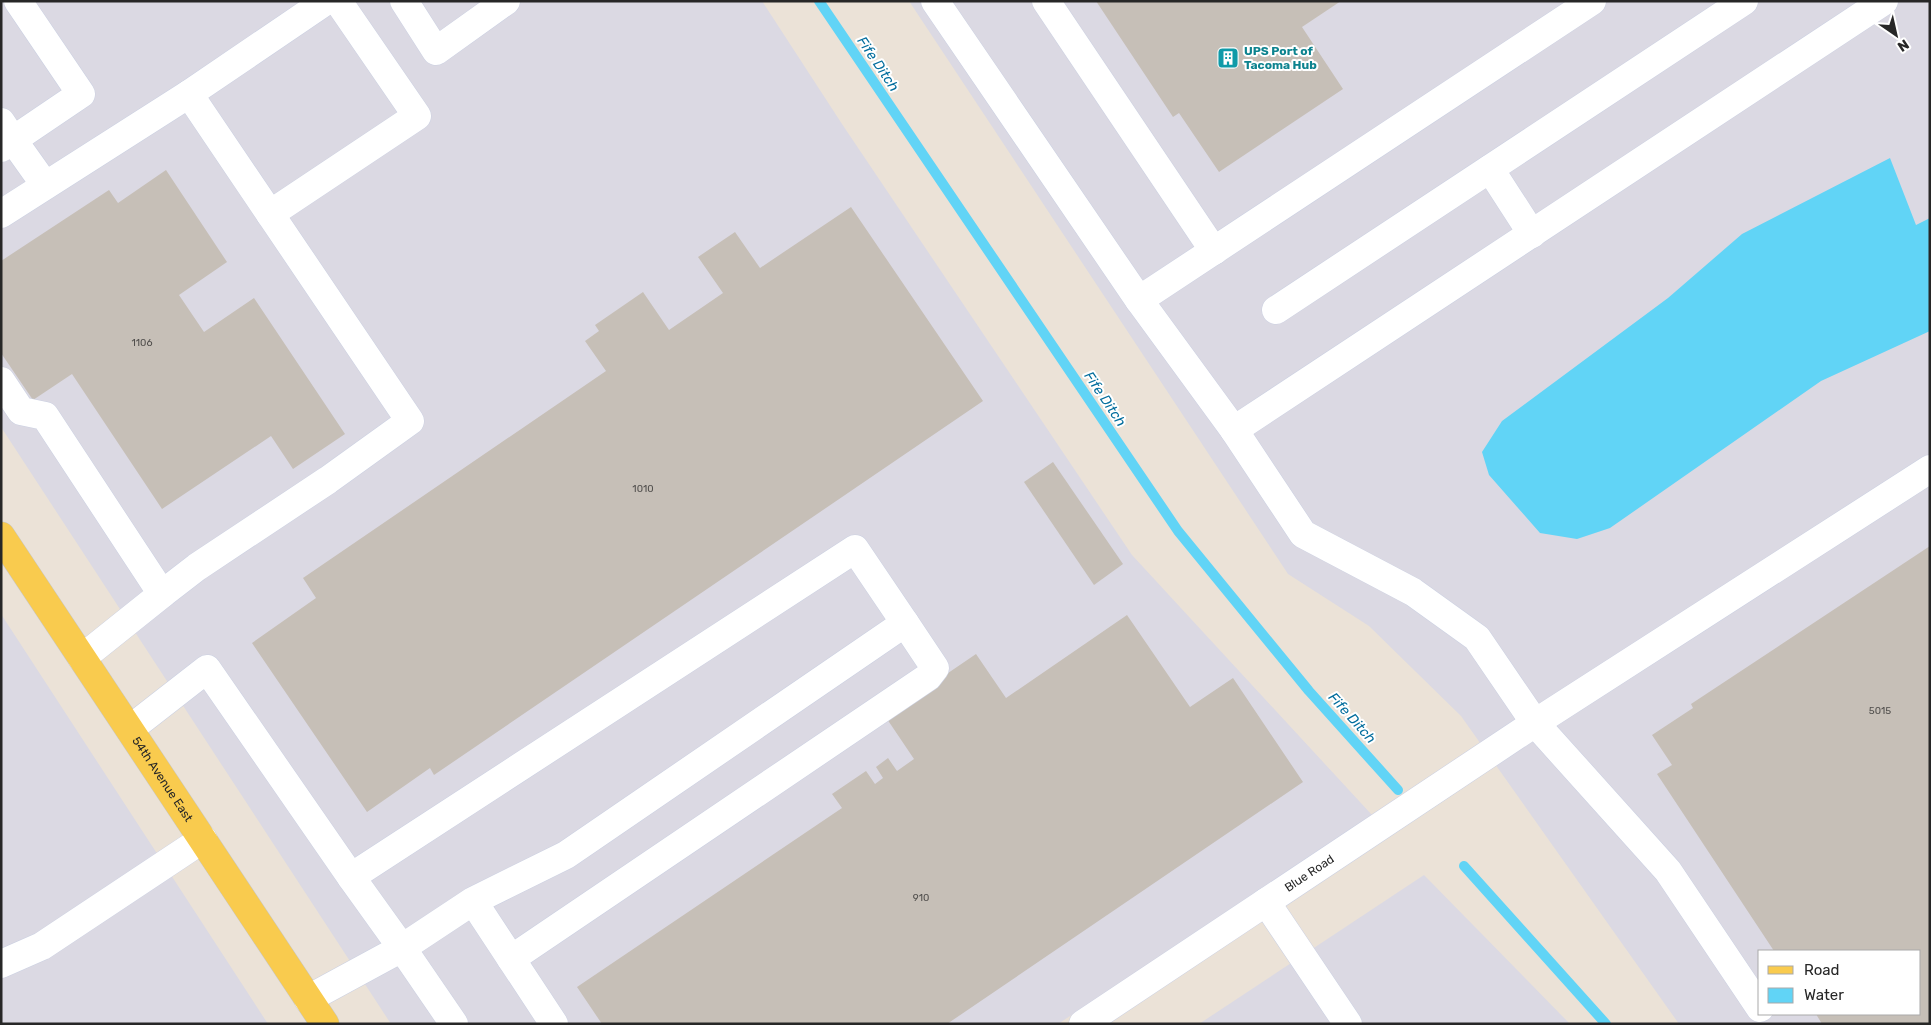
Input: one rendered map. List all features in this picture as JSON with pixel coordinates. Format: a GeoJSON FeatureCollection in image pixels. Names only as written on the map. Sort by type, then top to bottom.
{"type":"FeatureCollection","features":[{"type":"Feature","properties":{"kind":"main road","name":"54th Avenue East"},"geometry":{"type":"LineString","coordinates":[[1,536],[324,1024]]}},
{"type":"Feature","properties":{"kind":"street"},"geometry":{"type":"LineString","coordinates":[[18,1],[81,94],[5,136],[45,185]]}},
{"type":"Feature","properties":{"kind":"street"},"geometry":{"type":"LineString","coordinates":[[1,214],[189,94],[326,1]]}},
{"type":"Feature","properties":{"kind":"street"},"geometry":{"type":"LineString","coordinates":[[270,214],[417,116],[338,1]]}},
{"type":"Feature","properties":{"kind":"street"},"geometry":{"type":"LineString","coordinates":[[404,1],[436,51],[506,1]]}},
{"type":"Feature","properties":{"kind":"street"},"geometry":{"type":"LineString","coordinates":[[935,1],[1139,300],[1234,430],[1303,534],[1413,592],[1477,638],[1536,723],[1668,871],[1758,1005]]}},
{"type":"Feature","properties":{"kind":"street"},"geometry":{"type":"LineString","coordinates":[[1046,1],[1214,251]]}},
{"type":"Feature","properties":{"kind":"street"},"geometry":{"type":"LineString","coordinates":[[1139,300],[1592,1]]}},
{"type":"Feature","properties":{"kind":"street"},"geometry":{"type":"LineString","coordinates":[[1276,310],[1744,1]]}},
{"type":"Feature","properties":{"kind":"street"},"geometry":{"type":"LineString","coordinates":[[1234,430],[1884,1]]}},
{"type":"Feature","properties":{"kind":"street"},"geometry":{"type":"LineString","coordinates":[[82,658],[198,567],[328,480],[410,421],[189,94]]}},
{"type":"Feature","properties":{"kind":"street"},"geometry":{"type":"LineString","coordinates":[[1490,168],[1532,234]]}},
{"type":"Feature","properties":{"kind":"street"},"geometry":{"type":"LineString","coordinates":[[1,381],[21,411],[45,416],[162,594]]}},
{"type":"Feature","properties":{"kind":"street","name":"Blue Road"},"geometry":{"type":"LineString","coordinates":[[1083,1024],[1536,723],[1930,469]]}},
{"type":"Feature","properties":{"kind":"street"},"geometry":{"type":"LineString","coordinates":[[350,877],[855,549],[935,668],[928,677],[511,958]]}},
{"type":"Feature","properties":{"kind":"street"},"geometry":{"type":"LineString","coordinates":[[308,999],[402,948],[473,901],[566,855],[905,623]]}},
{"type":"Feature","properties":{"kind":"street"},"geometry":{"type":"LineString","coordinates":[[130,729],[207,668],[350,877],[454,1024]]}},
{"type":"Feature","properties":{"kind":"street"},"geometry":{"type":"LineString","coordinates":[[1,964],[42,946],[203,840]]}},
{"type":"Feature","properties":{"kind":"street"},"geometry":{"type":"LineString","coordinates":[[473,901],[554,1024]]}},
{"type":"Feature","properties":{"kind":"street"},"geometry":{"type":"LineString","coordinates":[[1266,902],[1348,1024]]}},
{"type":"Feature","properties":{"kind":"shaded area"},"geometry":{"type":"Polygon","coordinates":[[[1,1],[762,1],[842,124],[1132,555],[1372,815],[1058,1024],[391,1024],[1,427],[1,1]]]}},
{"type":"Feature","properties":{"kind":"shaded area"},"geometry":{"type":"Polygon","coordinates":[[[909,1],[1930,1],[1930,1024],[1679,1024],[1461,716],[1369,626],[1288,574],[909,1]]]}},
{"type":"Feature","properties":{"kind":"shaded area"},"geometry":{"type":"Polygon","coordinates":[[[1,614],[268,1024],[1,1024],[1,614]]]}},
{"type":"Feature","properties":{"kind":"shaded area"},"geometry":{"type":"Polygon","coordinates":[[[1424,875],[1570,1024],[1199,1024],[1424,875]]]}},
{"type":"Feature","properties":{"kind":"water"},"geometry":{"type":"Polygon","coordinates":[[[1890,158],[1916,225],[1930,218],[1930,331],[1821,381],[1610,528],[1577,539],[1540,533],[1489,475],[1482,452],[1502,421],[1668,298],[1742,234],[1890,158]]]}},
{"type":"Feature","properties":{"kind":"building","name":"UPS Port of Tacoma Hub"},"geometry":{"type":"Polygon","coordinates":[[[1096,1],[1341,1],[1302,27],[1343,89],[1219,172],[1179,113],[1173,117],[1096,1]]]}},
{"type":"Feature","properties":{"kind":"building"},"geometry":{"type":"Polygon","coordinates":[[[166,170],[227,262],[179,295],[204,332],[254,298],[345,434],[293,469],[271,436],[162,509],[72,374],[33,400],[1,353],[1,261],[109,190],[118,203],[166,170]]]}},
{"type":"Feature","properties":{"kind":"building"},"geometry":{"type":"Polygon","coordinates":[[[851,207],[983,401],[434,775],[430,768],[367,812],[252,643],[316,598],[303,578],[606,371],[585,341],[599,331],[595,325],[643,292],[669,330],[723,293],[698,257],[735,232],[760,268],[851,207]]]}},
{"type":"Feature","properties":{"kind":"building"},"geometry":{"type":"Polygon","coordinates":[[[1053,462],[1123,564],[1094,585],[1024,482],[1053,462]]]}},
{"type":"Feature","properties":{"kind":"building"},"geometry":{"type":"Polygon","coordinates":[[[1930,546],[1930,1024],[1822,1024],[1817,1015],[1921,1015],[1921,950],[1773,950],[1657,774],[1672,765],[1652,735],[1693,708],[1691,704],[1930,546]]]}},
{"type":"Feature","properties":{"kind":"building"},"geometry":{"type":"Polygon","coordinates":[[[1127,615],[1190,707],[1233,678],[1303,782],[947,1024],[602,1024],[577,987],[842,808],[832,794],[866,771],[875,784],[883,778],[876,767],[888,758],[897,771],[914,759],[885,716],[976,654],[1006,698],[1127,615]]]}},
{"type":"Feature","properties":{"kind":"waterway","name":"Fife Ditch"},"geometry":{"type":"LineString","coordinates":[[819,1],[1178,531],[1309,691],[1398,790]]}},
{"type":"Feature","properties":{"kind":"waterway","name":"Fife Ditch"},"geometry":{"type":"LineString","coordinates":[[1464,866],[1606,1024]]}},
{"type":"Feature","properties":{"kind":"place","name":"UPS Port of Tacoma Hub"},"geometry":{"type":"Point","coordinates":[1228,58]}}]}
